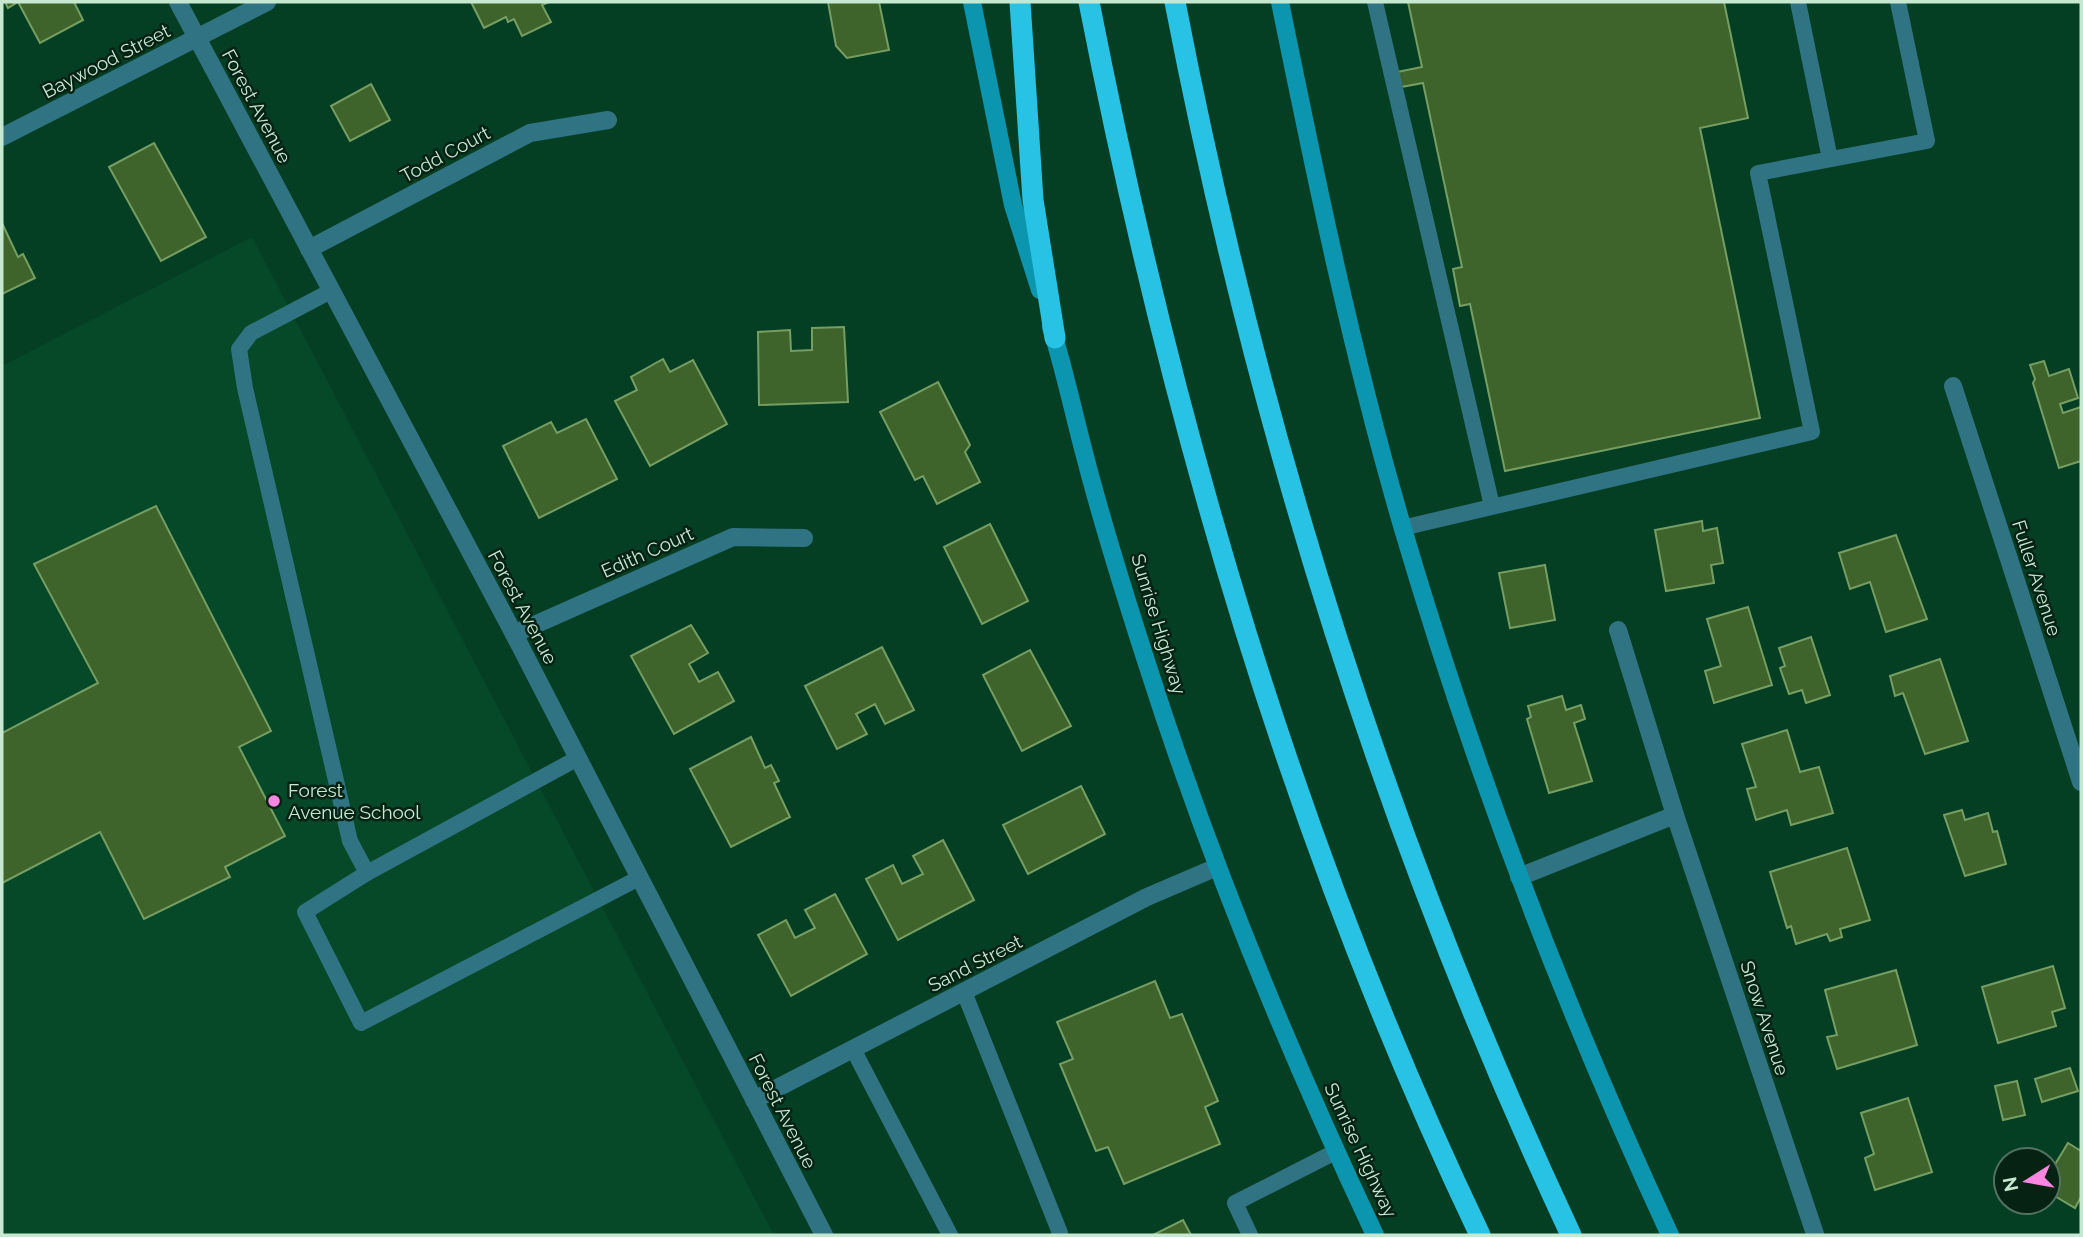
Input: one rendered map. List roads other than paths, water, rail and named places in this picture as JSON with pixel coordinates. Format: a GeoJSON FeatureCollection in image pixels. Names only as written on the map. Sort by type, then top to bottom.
{"type":"FeatureCollection","features":[{"type":"Feature","properties":{"kind":"highway"},"geometry":{"type":"LineString","coordinates":[[1020,2],[1033,200],[1055,338]]}},
{"type":"Feature","properties":{"kind":"highway"},"geometry":{"type":"LineString","coordinates":[[1089,2],[1120,158],[1162,340],[1196,468],[1251,649],[1298,792],[1359,954],[1408,1076],[1480,1235]]}},
{"type":"Feature","properties":{"kind":"highway"},"geometry":{"type":"LineString","coordinates":[[1175,2],[1211,181],[1252,350],[1339,646],[1447,948],[1572,1235]]}},
{"type":"Feature","properties":{"kind":"main road","name":"Sunrise Highway"},"geometry":{"type":"LineString","coordinates":[[972,2],[1013,205],[1055,338],[1087,464],[1127,597],[1217,867],[1335,1152],[1375,1235]]}},
{"type":"Feature","properties":{"kind":"main road"},"geometry":{"type":"LineString","coordinates":[[1280,2],[1328,239],[1402,528],[1455,696],[1519,877],[1586,1046],[1670,1235]]}},
{"type":"Feature","properties":{"kind":"street","name":"Forest Avenue"},"geometry":{"type":"LineString","coordinates":[[178,2],[514,634],[824,1235]]}},
{"type":"Feature","properties":{"kind":"street","name":"Baywood Street"},"geometry":{"type":"LineString","coordinates":[[2,137],[267,2]]}},
{"type":"Feature","properties":{"kind":"street","name":"Todd Court"},"geometry":{"type":"LineString","coordinates":[[309,249],[530,133],[608,120]]}},
{"type":"Feature","properties":{"kind":"street","name":"Fuller Avenue"},"geometry":{"type":"LineString","coordinates":[[1953,386],[2081,782]]}},
{"type":"Feature","properties":{"kind":"street","name":"Edith Court"},"geometry":{"type":"LineString","coordinates":[[514,634],[733,537],[804,538]]}},
{"type":"Feature","properties":{"kind":"street","name":"Snow Avenue"},"geometry":{"type":"LineString","coordinates":[[1618,630],[1675,816],[1815,1234]]}},
{"type":"Feature","properties":{"kind":"street"},"geometry":{"type":"LineString","coordinates":[[1519,877],[1675,816]]}},
{"type":"Feature","properties":{"kind":"street","name":"Sand Street"},"geometry":{"type":"LineString","coordinates":[[754,1100],[1147,897],[1217,867]]}},
{"type":"Feature","properties":{"kind":"lane"},"geometry":{"type":"LineString","coordinates":[[1375,2],[1492,506]]}},
{"type":"Feature","properties":{"kind":"lane"},"geometry":{"type":"LineString","coordinates":[[1798,2],[1830,159]]}},
{"type":"Feature","properties":{"kind":"lane"},"geometry":{"type":"LineString","coordinates":[[1402,528],[1812,432],[1758,173],[1927,141],[1898,2]]}},
{"type":"Feature","properties":{"kind":"lane"},"geometry":{"type":"LineString","coordinates":[[331,291],[251,333],[239,349],[245,388],[350,841],[367,873]]}},
{"type":"Feature","properties":{"kind":"lane"},"geometry":{"type":"LineString","coordinates":[[578,758],[367,873],[305,912],[361,1023],[639,878]]}},
{"type":"Feature","properties":{"kind":"lane"},"geometry":{"type":"LineString","coordinates":[[964,992],[1059,1235]]}},
{"type":"Feature","properties":{"kind":"lane"},"geometry":{"type":"LineString","coordinates":[[853,1049],[950,1235]]}},
{"type":"Feature","properties":{"kind":"lane"},"geometry":{"type":"LineString","coordinates":[[1250,1235],[1235,1203],[1335,1152]]}},
{"type":"Feature","properties":{"kind":"place","name":"Forest Avenue School"},"geometry":{"type":"Point","coordinates":[274,801]}}]}
